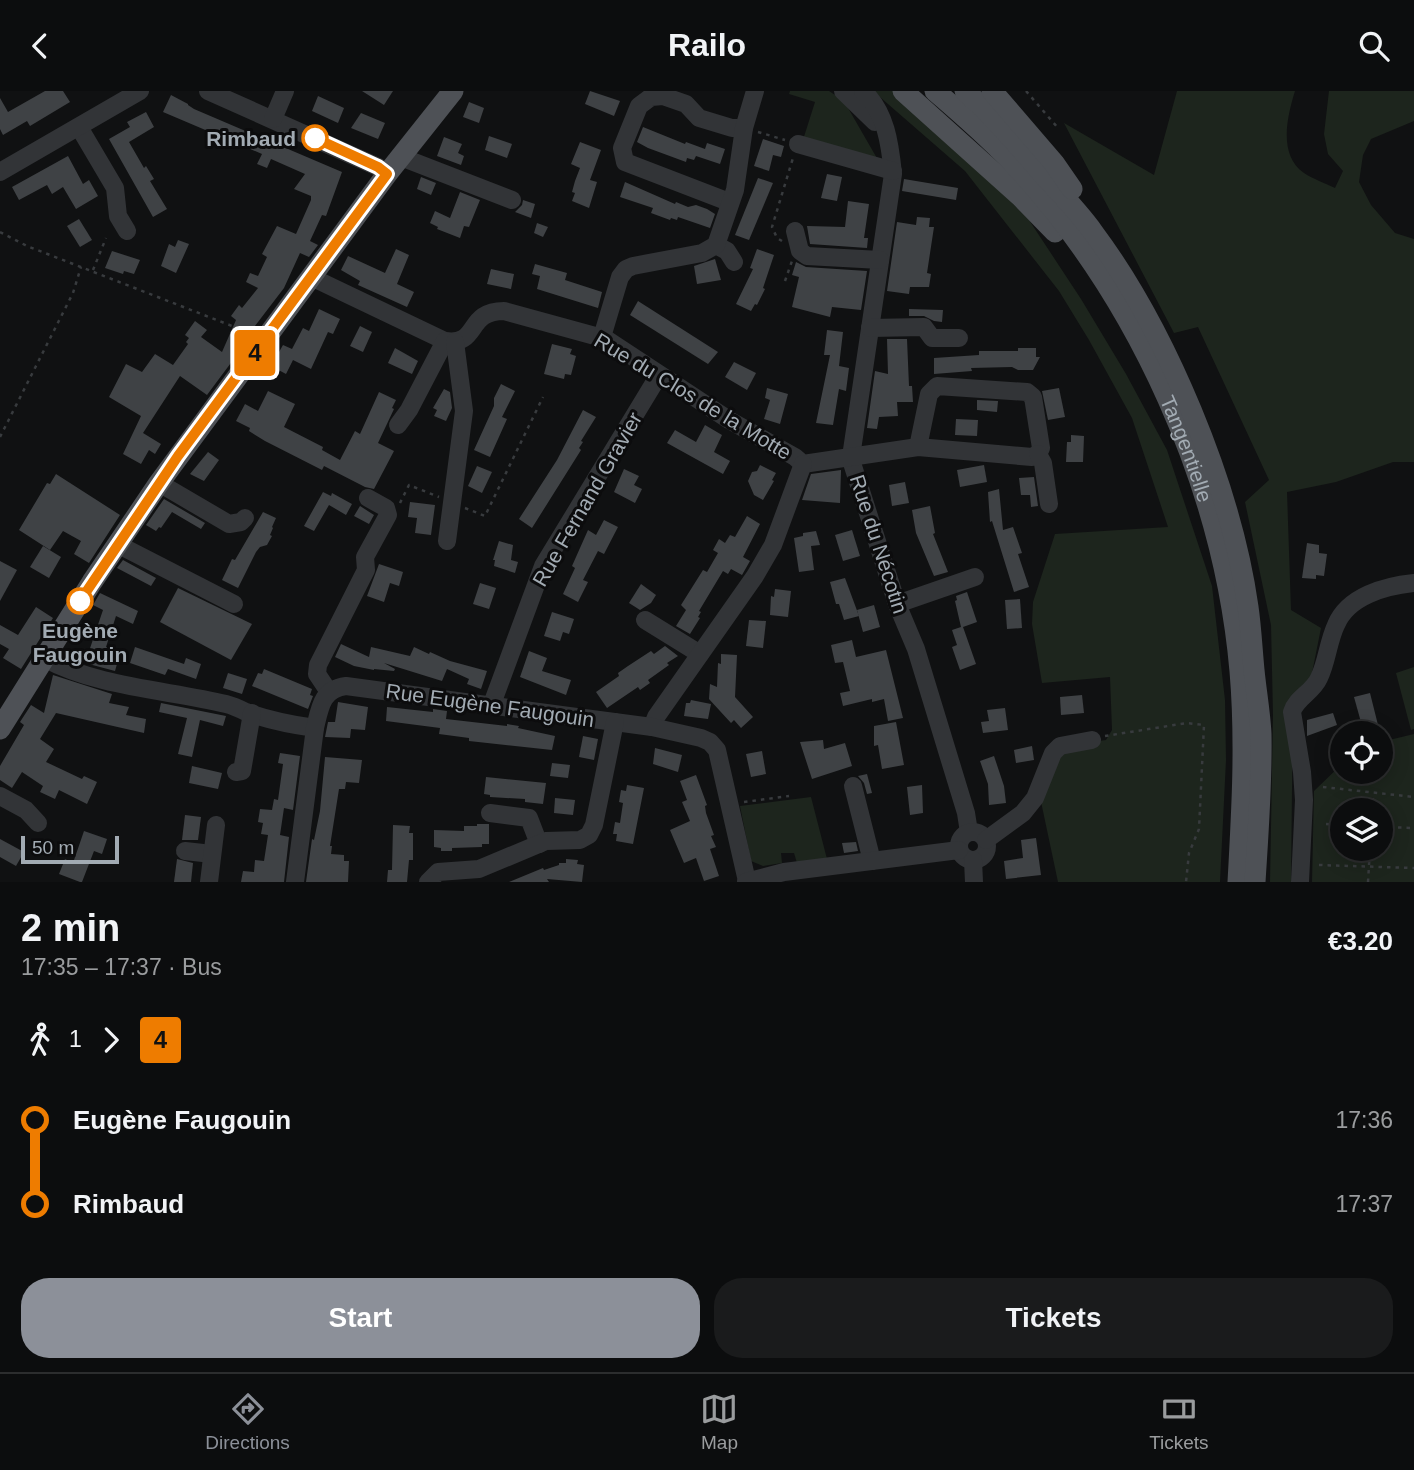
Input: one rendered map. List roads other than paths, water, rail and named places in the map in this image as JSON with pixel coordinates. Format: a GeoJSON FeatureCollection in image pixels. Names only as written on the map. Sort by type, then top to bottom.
{"type":"FeatureCollection","features":[{"type":"Feature","properties":{"kind":"main road"},"geometry":{"type":"LineString","coordinates":[[0,729],[159,483],[387,174],[453,91]]}},
{"type":"Feature","properties":{"kind":"main road"},"geometry":{"type":"LineString","coordinates":[[903,91],[1021,197],[1110,290]]}},
{"type":"Feature","properties":{"kind":"main road","name":"Tangentielle"},"geometry":{"type":"LineString","coordinates":[[935,91],[1013,163],[1050,206],[1110,290],[1166,395],[1203,493],[1221,555],[1239,668],[1244,729],[1238,882]]}},
{"type":"Feature","properties":{"kind":"main road"},"geometry":{"type":"LineString","coordinates":[[965,91],[1010,137],[1093,232]]}},
{"type":"Feature","properties":{"kind":"main road"},"geometry":{"type":"LineString","coordinates":[[992,91],[1062,174],[1077,196],[1093,232]]}},
{"type":"Feature","properties":{"kind":"main road","name":"Tangentielle"},"geometry":{"type":"LineString","coordinates":[[1093,232],[1130,290],[1166,355],[1196,422],[1236,549],[1248,606],[1261,732],[1255,882]]}},
{"type":"Feature","properties":{"kind":"street"},"geometry":{"type":"LineString","coordinates":[[0,172],[140,91]]}},
{"type":"Feature","properties":{"kind":"street"},"geometry":{"type":"LineString","coordinates":[[208,91],[378,167],[387,174]]}},
{"type":"Feature","properties":{"kind":"street"},"geometry":{"type":"LineString","coordinates":[[273,119],[285,91]]}},
{"type":"Feature","properties":{"kind":"street"},"geometry":{"type":"LineString","coordinates":[[603,337],[620,277],[626,269],[702,253],[716,245],[734,190],[744,128],[755,91]]}},
{"type":"Feature","properties":{"kind":"street"},"geometry":{"type":"LineString","coordinates":[[843,91],[865,109],[887,135]]}},
{"type":"Feature","properties":{"kind":"street","name":"Rue du Nécotin"},"geometry":{"type":"LineString","coordinates":[[863,91],[879,111],[891,150],[892,171],[852,458],[897,604],[916,649],[968,826]]}},
{"type":"Feature","properties":{"kind":"street"},"geometry":{"type":"LineString","coordinates":[[729,202],[625,162],[622,148],[639,106],[651,97],[663,96],[686,104],[699,118],[732,128],[744,128]]}},
{"type":"Feature","properties":{"kind":"street"},"geometry":{"type":"LineString","coordinates":[[79,127],[115,188],[118,216],[127,231]]}},
{"type":"Feature","properties":{"kind":"street"},"geometry":{"type":"LineString","coordinates":[[798,144],[892,171]]}},
{"type":"Feature","properties":{"kind":"street"},"geometry":{"type":"LineString","coordinates":[[401,157],[512,201]]}},
{"type":"Feature","properties":{"kind":"street"},"geometry":{"type":"LineString","coordinates":[[790,236],[807,256],[880,260]]}},
{"type":"Feature","properties":{"kind":"street"},"geometry":{"type":"LineString","coordinates":[[716,245],[727,251],[734,262]]}},
{"type":"Feature","properties":{"kind":"street"},"geometry":{"type":"LineString","coordinates":[[311,277],[450,342]]}},
{"type":"Feature","properties":{"kind":"street","name":"Rue du Clos de la Motte"},"geometry":{"type":"LineString","coordinates":[[450,342],[467,337],[482,316],[493,311],[504,311],[603,337],[729,420],[796,457],[803,464],[918,447],[1032,457],[1038,454]]}},
{"type":"Feature","properties":{"kind":"street"},"geometry":{"type":"LineString","coordinates":[[870,328],[924,327],[932,338],[959,338]]}},
{"type":"Feature","properties":{"kind":"street"},"geometry":{"type":"LineString","coordinates":[[398,425],[450,342]]}},
{"type":"Feature","properties":{"kind":"street"},"geometry":{"type":"LineString","coordinates":[[447,541],[464,411],[450,342]]}},
{"type":"Feature","properties":{"kind":"street","name":"Rue Fernand Gravier"},"geometry":{"type":"LineString","coordinates":[[492,704],[543,566],[659,375]]}},
{"type":"Feature","properties":{"kind":"street"},"geometry":{"type":"LineString","coordinates":[[918,447],[929,394],[941,386],[1031,394],[1041,447],[1038,454],[1043,463],[1049,503]]}},
{"type":"Feature","properties":{"kind":"street"},"geometry":{"type":"LineString","coordinates":[[661,729],[656,716],[755,576],[773,545],[803,464]]}},
{"type":"Feature","properties":{"kind":"street"},"geometry":{"type":"LineString","coordinates":[[159,483],[229,524],[241,522],[245,518]]}},
{"type":"Feature","properties":{"kind":"street"},"geometry":{"type":"LineString","coordinates":[[295,882],[315,728],[320,706],[329,692],[317,674],[318,665],[366,570],[365,557],[388,515],[386,508],[369,498]]}},
{"type":"Feature","properties":{"kind":"street"},"geometry":{"type":"LineString","coordinates":[[120,540],[236,600]]}},
{"type":"Feature","properties":{"kind":"street"},"geometry":{"type":"LineString","coordinates":[[897,604],[975,577]]}},
{"type":"Feature","properties":{"kind":"street"},"geometry":{"type":"LineString","coordinates":[[1300,882],[1304,800],[1292,712],[1294,704],[1311,691],[1319,678],[1342,613],[1377,590],[1414,583]]}},
{"type":"Feature","properties":{"kind":"street"},"geometry":{"type":"LineString","coordinates":[[645,619],[700,654]]}},
{"type":"Feature","properties":{"kind":"street"},"geometry":{"type":"LineString","coordinates":[[44,658],[99,681],[182,694],[315,728]]}},
{"type":"Feature","properties":{"kind":"street","name":"Rue Eugène Faugouin"},"geometry":{"type":"LineString","coordinates":[[329,692],[336,687],[346,686],[492,704],[661,729],[710,742],[717,750],[747,881]]}},
{"type":"Feature","properties":{"kind":"street"},"geometry":{"type":"LineString","coordinates":[[236,772],[242,771],[252,713]]}},
{"type":"Feature","properties":{"kind":"street"},"geometry":{"type":"LineString","coordinates":[[428,882],[438,872],[479,869],[554,839],[580,840],[592,831],[615,722]]}},
{"type":"Feature","properties":{"kind":"street"},"geometry":{"type":"LineString","coordinates":[[747,881],[807,876],[872,861],[966,863],[984,854],[989,838],[1023,813],[1035,798],[1053,753],[1060,746],[1092,740]]}},
{"type":"Feature","properties":{"kind":"street"},"geometry":{"type":"LineString","coordinates":[[853,786],[872,861]]}},
{"type":"Feature","properties":{"kind":"street"},"geometry":{"type":"LineString","coordinates":[[0,796],[26,810],[38,823]]}},
{"type":"Feature","properties":{"kind":"street"},"geometry":{"type":"LineString","coordinates":[[490,813],[529,818],[539,844]]}},
{"type":"Feature","properties":{"kind":"street"},"geometry":{"type":"LineString","coordinates":[[209,882],[216,825]]}},
{"type":"Feature","properties":{"kind":"street"},"geometry":{"type":"LineString","coordinates":[[966,863],[959,841],[968,826],[989,838]]}},
{"type":"Feature","properties":{"kind":"street"},"geometry":{"type":"LineString","coordinates":[[185,851],[212,854]]}},
{"type":"Feature","properties":{"kind":"place","name":"Rimbaud"},"geometry":{"type":"Point","coordinates":[315,138]}},
{"type":"Feature","properties":{"kind":"place","name":"Eugène Faugouin"},"geometry":{"type":"Point","coordinates":[80,601]}}]}
